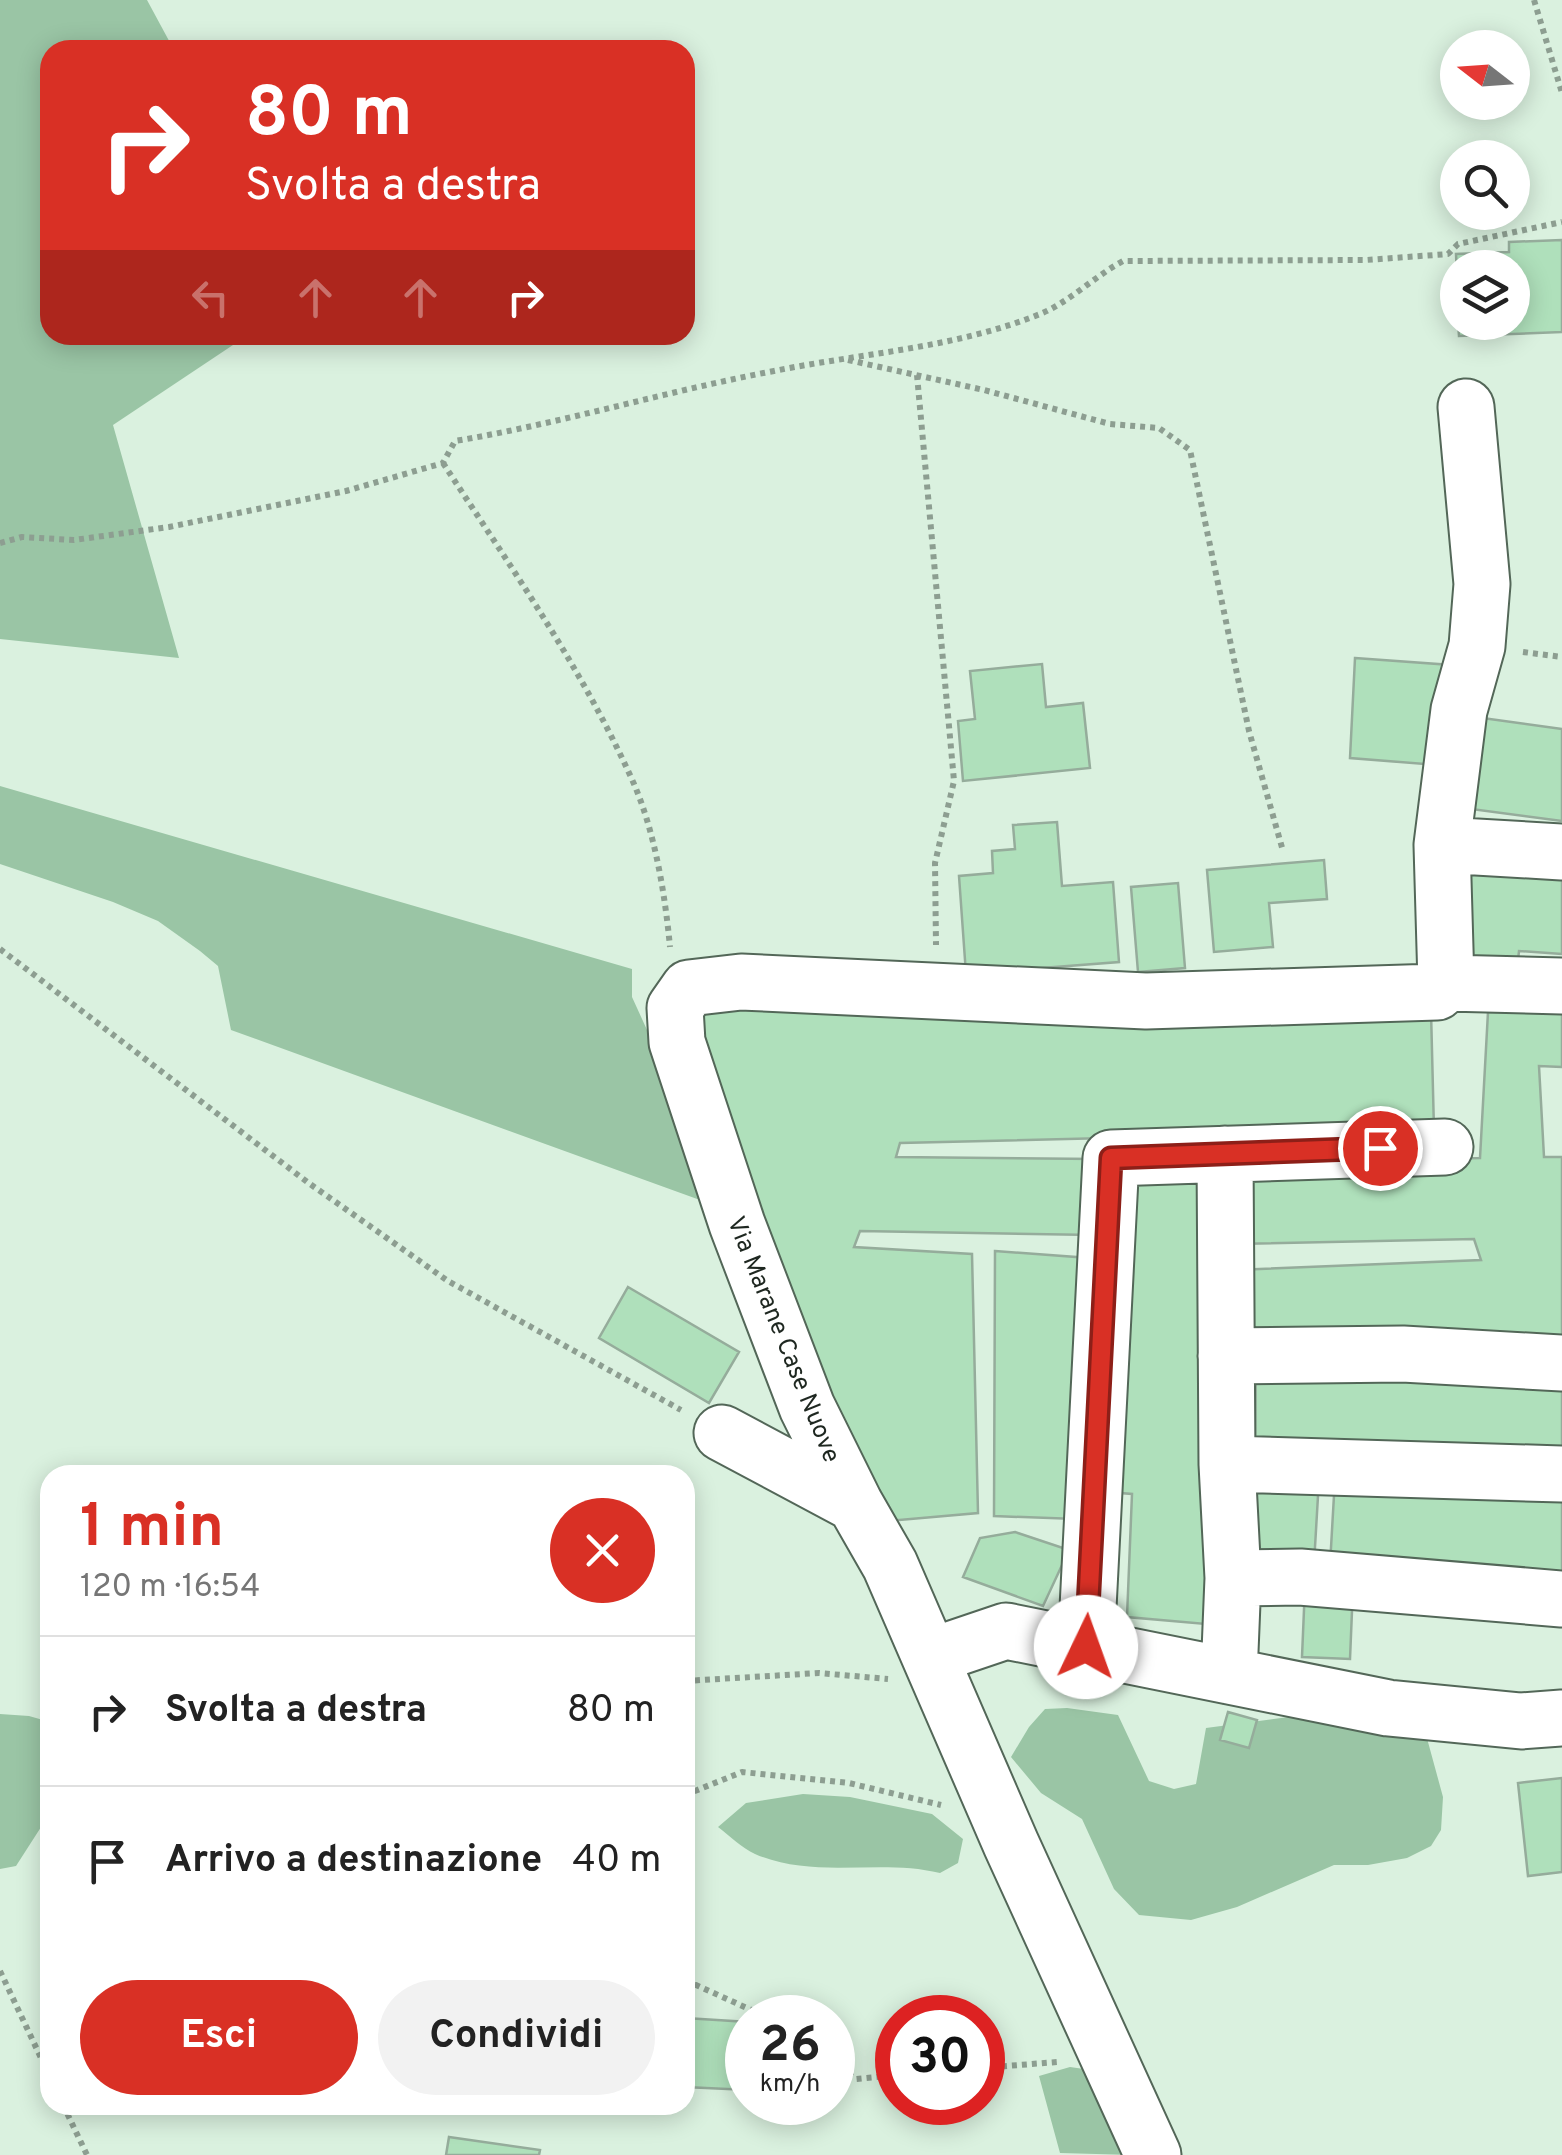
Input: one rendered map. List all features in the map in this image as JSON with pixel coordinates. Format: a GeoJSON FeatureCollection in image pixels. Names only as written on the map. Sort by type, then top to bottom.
{"type":"FeatureCollection","features":[{"type":"Feature","properties":{"kind":"street"},"geometry":{"type":"LineString","coordinates":[[1446,983],[1442,845],[1459,710],[1477,646],[1482,584],[1466,406]]}},
{"type":"Feature","properties":{"kind":"street"},"geometry":{"type":"LineString","coordinates":[[1442,845],[1562,852]]}},
{"type":"Feature","properties":{"kind":"street"},"geometry":{"type":"LineString","coordinates":[[676,1008],[689,988],[741,982],[1146,1001],[1437,992],[1446,983],[1562,986]]}},
{"type":"Feature","properties":{"kind":"street","name":"Via Marane Case Nuove"},"geometry":{"type":"LineString","coordinates":[[676,1008],[677,1042],[737,1224],[807,1407],[890,1565],[1153,2155]]}},
{"type":"Feature","properties":{"kind":"street"},"geometry":{"type":"LineString","coordinates":[[1086,1647],[1111,1158],[1444,1147]]}},
{"type":"Feature","properties":{"kind":"street"},"geometry":{"type":"LineString","coordinates":[[1224,1154],[1232,1578],[1229,1676]]}},
{"type":"Feature","properties":{"kind":"street"},"geometry":{"type":"LineString","coordinates":[[1226,1356],[1403,1354],[1562,1363]]}},
{"type":"Feature","properties":{"kind":"street"},"geometry":{"type":"LineString","coordinates":[[722,1433],[855,1504]]}},
{"type":"Feature","properties":{"kind":"street"},"geometry":{"type":"LineString","coordinates":[[1227,1464],[1562,1474]]}},
{"type":"Feature","properties":{"kind":"street"},"geometry":{"type":"LineString","coordinates":[[1232,1578],[1300,1577],[1562,1600]]}},
{"type":"Feature","properties":{"kind":"street"},"geometry":{"type":"LineString","coordinates":[[932,1656],[1006,1631],[1388,1708],[1520,1721],[1562,1718]]}},
{"type":"Feature","properties":{"kind":"path"},"geometry":{"type":"LineString","coordinates":[[1534,0],[1562,93]]}},
{"type":"Feature","properties":{"kind":"path"},"geometry":{"type":"LineString","coordinates":[[0,543],[22,537],[74,540],[169,527],[346,491],[443,463],[456,442],[771,371],[978,337],[1046,312],[1123,261],[1366,260],[1448,254],[1458,244],[1562,222]]}},
{"type":"Feature","properties":{"kind":"path"},"geometry":{"type":"LineString","coordinates":[[842,358],[1110,424],[1159,428],[1190,450],[1249,731],[1283,851]]}},
{"type":"Feature","properties":{"kind":"path"},"geometry":{"type":"LineString","coordinates":[[917,375],[954,780],[935,863],[937,992]]}},
{"type":"Feature","properties":{"kind":"path"},"geometry":{"type":"LineString","coordinates":[[443,463],[587,694],[635,786],[664,890],[676,1008]]}},
{"type":"Feature","properties":{"kind":"path"},"geometry":{"type":"LineString","coordinates":[[0,949],[310,1184],[448,1281],[722,1433]]}},
{"type":"Feature","properties":{"kind":"path"},"geometry":{"type":"LineString","coordinates":[[695,1681],[819,1673],[904,1680],[932,1656]]}},
{"type":"Feature","properties":{"kind":"path"},"geometry":{"type":"LineString","coordinates":[[695,1791],[742,1772],[849,1783],[1002,1820]]}},
{"type":"Feature","properties":{"kind":"path"},"geometry":{"type":"LineString","coordinates":[[0,1970],[40,2056]]}},
{"type":"Feature","properties":{"kind":"path"},"geometry":{"type":"LineString","coordinates":[[695,1985],[725,1998]]}},
{"type":"Feature","properties":{"kind":"path"},"geometry":{"type":"LineString","coordinates":[[1005,2066],[1108,2058]]}},
{"type":"Feature","properties":{"kind":"path"},"geometry":{"type":"LineString","coordinates":[[70,2115],[87,2155]]}},
{"type":"Feature","properties":{"kind":"green space"},"geometry":{"type":"Polygon","coordinates":[[[0,0],[147,0],[169,40],[40,40],[40,345],[233,345],[113,425],[179,658],[0,639],[0,0]]]}},
{"type":"Feature","properties":{"kind":"green space"},"geometry":{"type":"Polygon","coordinates":[[[0,786],[632,969],[632,997],[683,1109],[711,1204],[231,1030],[218,966],[200,951],[158,921],[0,864],[0,786]]]}},
{"type":"Feature","properties":{"kind":"green space"},"geometry":{"type":"Polygon","coordinates":[[[1045,1709],[1118,1715],[1149,1781],[1174,1789],[1196,1784],[1206,1728],[1296,1716],[1425,1731],[1443,1797],[1441,1830],[1431,1846],[1407,1858],[1368,1865],[1334,1865],[1237,1907],[1191,1920],[1139,1915],[1114,1889],[1082,1819],[1041,1793],[1011,1757],[1045,1709]]]}},
{"type":"Feature","properties":{"kind":"green space"},"geometry":{"type":"Polygon","coordinates":[[[0,1714],[29,1716],[40,1719],[40,1829],[16,1866],[0,1869],[0,1714]]]}},
{"type":"Feature","properties":{"kind":"green space"},"geometry":{"type":"Polygon","coordinates":[[[803,1794],[850,1797],[932,1814],[963,1839],[958,1863],[940,1873],[894,1867],[800,1866],[755,1854],[718,1827],[746,1803],[803,1794]]]}},
{"type":"Feature","properties":{"kind":"green space"},"geometry":{"type":"Polygon","coordinates":[[[1070,2067],[1084,2069],[1133,2155],[1060,2153],[1039,2076],[1070,2067]]]}},
{"type":"Feature","properties":{"kind":"building"},"geometry":{"type":"Polygon","coordinates":[[[1562,240],[1562,332],[1530,333],[1530,250],[1509,250],[1509,242],[1562,240]]]}},
{"type":"Feature","properties":{"kind":"building"},"geometry":{"type":"Polygon","coordinates":[[[1355,658],[1451,665],[1437,765],[1350,758],[1355,658]]]}},
{"type":"Feature","properties":{"kind":"building"},"geometry":{"type":"Polygon","coordinates":[[[1042,664],[1046,707],[1083,703],[1090,768],[963,781],[958,721],[975,719],[970,671],[1042,664]]]}},
{"type":"Feature","properties":{"kind":"building"},"geometry":{"type":"Polygon","coordinates":[[[1468,716],[1562,729],[1562,821],[1456,807],[1468,716]]]}},
{"type":"Feature","properties":{"kind":"building"},"geometry":{"type":"Polygon","coordinates":[[[1057,822],[1062,886],[1113,882],[1119,962],[966,974],[959,876],[993,873],[992,851],[1015,849],[1013,825],[1057,822]]]}},
{"type":"Feature","properties":{"kind":"building"},"geometry":{"type":"Polygon","coordinates":[[[1324,860],[1327,899],[1269,903],[1273,947],[1214,952],[1207,870],[1324,860]]]}},
{"type":"Feature","properties":{"kind":"building"},"geometry":{"type":"Polygon","coordinates":[[[1465,872],[1562,878],[1562,954],[1519,951],[1517,969],[1459,966],[1465,872]]]}},
{"type":"Feature","properties":{"kind":"building"},"geometry":{"type":"Polygon","coordinates":[[[1178,883],[1185,968],[1138,972],[1131,887],[1178,883]]]}},
{"type":"Feature","properties":{"kind":"building"},"geometry":{"type":"Polygon","coordinates":[[[689,1001],[1431,1011],[1434,1130],[900,1143],[896,1157],[1097,1159],[1094,1235],[860,1231],[854,1247],[972,1254],[978,1513],[877,1522],[696,1074],[689,1001]]]}},
{"type":"Feature","properties":{"kind":"building"},"geometry":{"type":"Polygon","coordinates":[[[1488,1012],[1562,1012],[1562,1067],[1539,1066],[1544,1157],[1562,1157],[1562,1352],[1235,1337],[1236,1270],[1481,1260],[1474,1239],[1234,1244],[1233,1163],[1480,1158],[1488,1012]]]}},
{"type":"Feature","properties":{"kind":"building"},"geometry":{"type":"Polygon","coordinates":[[[1209,1171],[1217,1625],[1127,1617],[1132,1494],[1108,1492],[1133,1174],[1209,1171]]]}},
{"type":"Feature","properties":{"kind":"building"},"geometry":{"type":"Polygon","coordinates":[[[995,1251],[1089,1258],[1076,1519],[994,1516],[995,1251]]]}},
{"type":"Feature","properties":{"kind":"building"},"geometry":{"type":"Polygon","coordinates":[[[628,1287],[739,1352],[709,1403],[599,1338],[628,1287]]]}},
{"type":"Feature","properties":{"kind":"building"},"geometry":{"type":"Polygon","coordinates":[[[1256,1364],[1562,1379],[1562,1456],[1255,1445],[1256,1364]]]}},
{"type":"Feature","properties":{"kind":"building"},"geometry":{"type":"Polygon","coordinates":[[[1246,1477],[1319,1479],[1314,1564],[1244,1558],[1246,1477]]]}},
{"type":"Feature","properties":{"kind":"building"},"geometry":{"type":"Polygon","coordinates":[[[1335,1478],[1562,1492],[1562,1579],[1330,1565],[1335,1478]]]}},
{"type":"Feature","properties":{"kind":"building"},"geometry":{"type":"Polygon","coordinates":[[[1015,1532],[1069,1550],[1043,1606],[963,1577],[980,1538],[1015,1532]]]}},
{"type":"Feature","properties":{"kind":"building"},"geometry":{"type":"Polygon","coordinates":[[[1305,1586],[1353,1587],[1350,1659],[1302,1657],[1305,1586]]]}},
{"type":"Feature","properties":{"kind":"building"},"geometry":{"type":"Polygon","coordinates":[[[1228,1712],[1257,1720],[1249,1748],[1220,1740],[1228,1712]]]}},
{"type":"Feature","properties":{"kind":"building"},"geometry":{"type":"Polygon","coordinates":[[[1562,1778],[1562,1872],[1528,1876],[1518,1783],[1562,1778]]]}},
{"type":"Feature","properties":{"kind":"building"},"geometry":{"type":"Polygon","coordinates":[[[695,2019],[725,2021],[725,2089],[695,2087],[695,2019]]]}},
{"type":"Feature","properties":{"kind":"building"},"geometry":{"type":"Polygon","coordinates":[[[449,2137],[540,2150],[539,2155],[446,2155],[449,2137]]]}},
{"type":"Feature","properties":{"kind":"route"},"geometry":{"type":"LineString","coordinates":[[1086,1647],[1111,1158],[1380,1148]]}}]}
